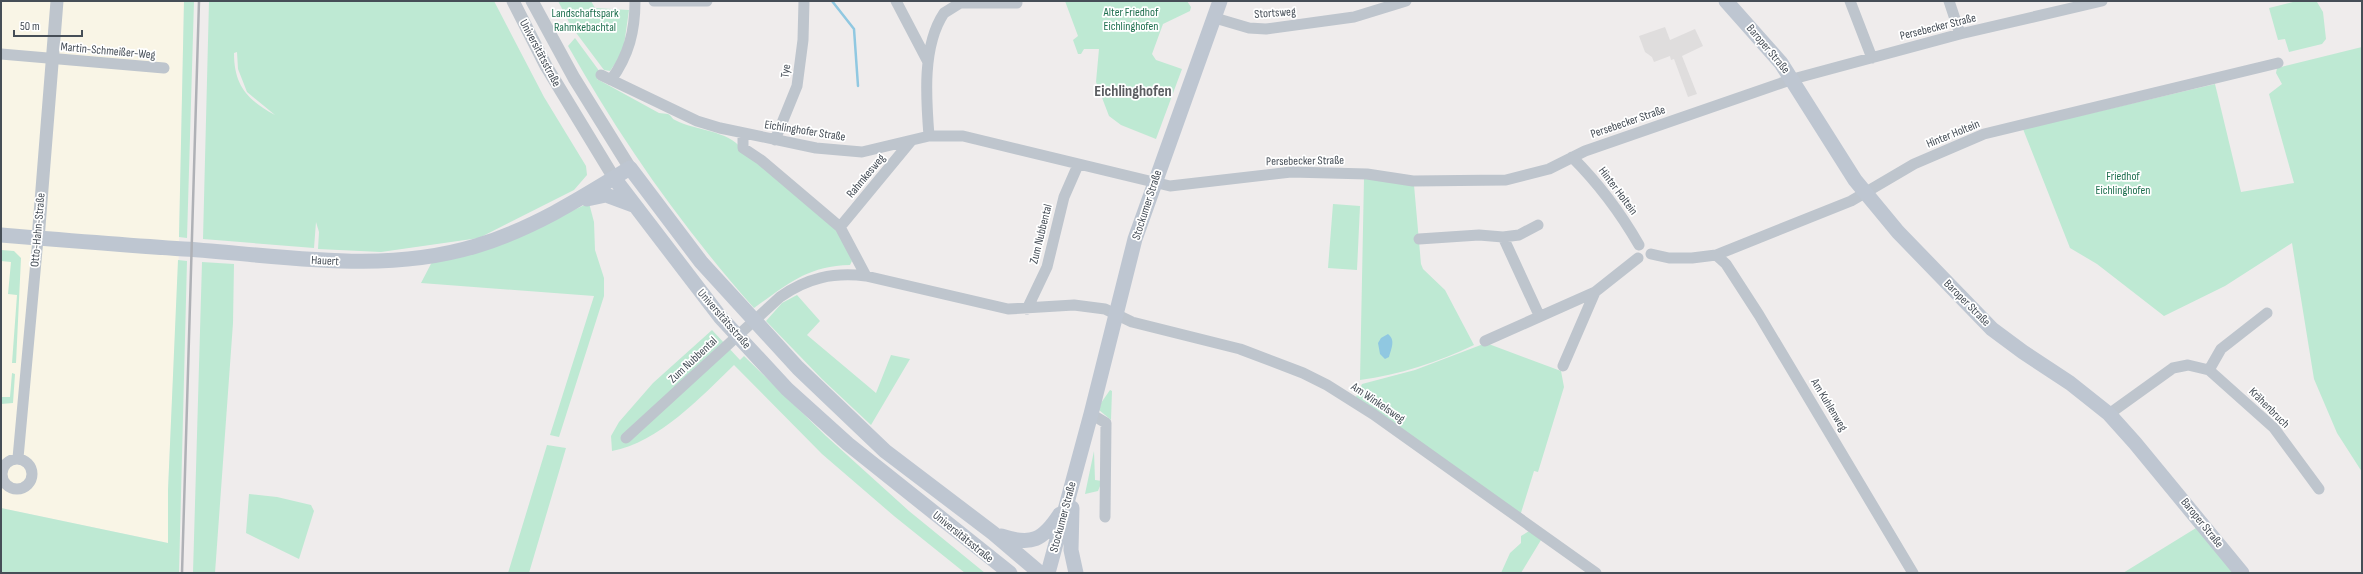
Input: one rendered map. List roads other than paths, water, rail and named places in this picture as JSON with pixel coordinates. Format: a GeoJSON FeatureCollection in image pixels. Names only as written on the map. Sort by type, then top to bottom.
{"type":"FeatureCollection","features":[{"type":"Feature","properties":{"kind":"main road","name":"Stockumer Straße"},"geometry":{"type":"LineString","coordinates":[[1058,573],[1069,507],[1135,239],[1220,1]]}},
{"type":"Feature","properties":{"kind":"main road","name":"Baroper Straße"},"geometry":{"type":"LineString","coordinates":[[1726,1],[1767,45],[1793,79],[1834,148],[1864,192],[1898,232],[1992,329],[2023,352],[2070,383],[2109,414],[2135,443],[2242,573]]}},
{"type":"Feature","properties":{"kind":"main road","name":"Hauert"},"geometry":{"type":"LineString","coordinates":[[1,235],[327,262],[414,259],[453,252],[505,236],[571,205],[630,168]]}},
{"type":"Feature","properties":{"kind":"main road","name":"Universitätsstraße"},"geometry":{"type":"LineString","coordinates":[[630,168],[701,262],[739,306],[767,335],[885,451],[993,533],[1040,573]]}},
{"type":"Feature","properties":{"kind":"main road","name":"Universitätsstraße"},"geometry":{"type":"LineString","coordinates":[[614,178],[633,205],[723,320],[788,389],[848,444],[990,559],[1010,573]]}},
{"type":"Feature","properties":{"kind":"main road"},"geometry":{"type":"LineString","coordinates":[[571,205],[597,196],[606,195],[633,205]]}},
{"type":"Feature","properties":{"kind":"main road","name":"Universitätsstraße"},"geometry":{"type":"LineString","coordinates":[[993,533],[1018,542],[1034,540],[1050,528],[1069,507]]}},
{"type":"Feature","properties":{"kind":"main road","name":"Stockumer Straße"},"geometry":{"type":"LineString","coordinates":[[1048,573],[1069,507]]}},
{"type":"Feature","properties":{"kind":"main road"},"geometry":{"type":"LineString","coordinates":[[1069,507],[1071,550],[1076,573]]}},
{"type":"Feature","properties":{"kind":"main road"},"geometry":{"type":"LineString","coordinates":[[990,559],[999,573]]}},
{"type":"Feature","properties":{"kind":"street","name":"Otto-Hahn-Straße"},"geometry":{"type":"LineString","coordinates":[[18,458],[38,238],[57,1]]}},
{"type":"Feature","properties":{"kind":"street","name":"Universitätsstraße"},"geometry":{"type":"LineString","coordinates":[[513,1],[546,66],[614,178]]}},
{"type":"Feature","properties":{"kind":"street","name":"Universitätsstraße"},"geometry":{"type":"LineString","coordinates":[[532,1],[574,78],[630,168]]}},
{"type":"Feature","properties":{"kind":"street","name":"Eichlinghofer Straße"},"geometry":{"type":"LineString","coordinates":[[635,1],[634,28],[628,51],[606,77],[697,121],[743,133],[816,148],[856,152],[876,150],[929,136],[970,137],[1078,166],[1154,184]]}},
{"type":"Feature","properties":{"kind":"street"},"geometry":{"type":"LineString","coordinates":[[654,1],[707,1]]}},
{"type":"Feature","properties":{"kind":"street","name":"Tye"},"geometry":{"type":"LineString","coordinates":[[775,140],[797,86],[803,40],[804,1]]}},
{"type":"Feature","properties":{"kind":"street"},"geometry":{"type":"LineString","coordinates":[[896,1],[928,62]]}},
{"type":"Feature","properties":{"kind":"street","name":"Stortsweg"},"geometry":{"type":"LineString","coordinates":[[1215,18],[1249,28],[1266,29],[1359,16],[1406,1]]}},
{"type":"Feature","properties":{"kind":"street"},"geometry":{"type":"LineString","coordinates":[[1850,1],[1872,58]]}},
{"type":"Feature","properties":{"kind":"street"},"geometry":{"type":"LineString","coordinates":[[1949,1],[1960,34]]}},
{"type":"Feature","properties":{"kind":"street","name":"Persebecker Straße"},"geometry":{"type":"LineString","coordinates":[[1154,184],[1170,186],[1267,174],[1314,172],[1367,174],[1413,181],[1477,182],[1524,176],[1549,169],[1572,157],[1793,79],[1960,34],[2102,1]]}},
{"type":"Feature","properties":{"kind":"street"},"geometry":{"type":"LineString","coordinates":[[929,136],[926,76],[928,62],[940,18],[950,8],[960,3],[1017,3]]}},
{"type":"Feature","properties":{"kind":"street","name":"Martin-Schmeißer-Weg"},"geometry":{"type":"LineString","coordinates":[[1,54],[164,68]]}},
{"type":"Feature","properties":{"kind":"street","name":"Hinter Holtein"},"geometry":{"type":"LineString","coordinates":[[1651,254],[1669,258],[1692,258],[1716,255],[1851,201],[1914,164],[1984,134],[2278,63]]}},
{"type":"Feature","properties":{"kind":"street"},"geometry":{"type":"LineString","coordinates":[[743,133],[743,148],[761,160],[840,227],[866,276]]}},
{"type":"Feature","properties":{"kind":"street","name":"Rahmkesweg"},"geometry":{"type":"LineString","coordinates":[[840,227],[911,141]]}},
{"type":"Feature","properties":{"kind":"street","name":"Hinter Holtein"},"geometry":{"type":"LineString","coordinates":[[1572,157],[1597,182],[1622,215],[1640,245],[1648,246],[1651,254]]}},
{"type":"Feature","properties":{"kind":"street","name":"Zum Nubbental"},"geometry":{"type":"LineString","coordinates":[[1027,309],[1047,267],[1064,197],[1078,166]]}},
{"type":"Feature","properties":{"kind":"street"},"geometry":{"type":"LineString","coordinates":[[1419,239],[1479,235],[1502,237],[1519,234],[1538,225]]}},
{"type":"Feature","properties":{"kind":"street"},"geometry":{"type":"LineString","coordinates":[[1502,237],[1539,315]]}},
{"type":"Feature","properties":{"kind":"street"},"geometry":{"type":"LineString","coordinates":[[1638,258],[1635,251],[1640,245]]}},
{"type":"Feature","properties":{"kind":"street","name":"Hinter Holtein"},"geometry":{"type":"LineString","coordinates":[[1485,342],[1539,315],[1595,292],[1638,258],[1646,260],[1651,254]]}},
{"type":"Feature","properties":{"kind":"street","name":"Am Kuhlenweg"},"geometry":{"type":"LineString","coordinates":[[1716,255],[1726,264],[1756,309],[1913,573]]}},
{"type":"Feature","properties":{"kind":"street","name":"Zum Nubbental"},"geometry":{"type":"LineString","coordinates":[[626,438],[762,312],[791,289],[825,276],[866,276],[1003,308],[1027,309],[1082,305],[1105,309],[1116,314]]}},
{"type":"Feature","properties":{"kind":"street","name":"Hinter Holtein"},"geometry":{"type":"LineString","coordinates":[[1563,366],[1595,292]]}},
{"type":"Feature","properties":{"kind":"street"},"geometry":{"type":"LineString","coordinates":[[2109,414],[2173,368],[2188,366],[2209,370],[2221,349],[2267,313]]}},
{"type":"Feature","properties":{"kind":"street","name":"Am Winkelsweg"},"geometry":{"type":"LineString","coordinates":[[1116,314],[1132,322],[1240,349],[1327,385],[1373,414],[1596,573]]}},
{"type":"Feature","properties":{"kind":"street","name":"Krähenbruch"},"geometry":{"type":"LineString","coordinates":[[2209,370],[2274,428],[2319,489]]}},
{"type":"Feature","properties":{"kind":"street"},"geometry":{"type":"LineString","coordinates":[[1091,414],[1106,423],[1105,517]]}},
{"type":"Feature","properties":{"kind":"water"},"geometry":{"type":"Polygon","coordinates":[[[1388,334],[1392,339],[1392,345],[1389,357],[1385,359],[1380,354],[1378,343],[1381,338],[1388,334]]]}},
{"type":"Feature","properties":{"kind":"waterway"},"geometry":{"type":"LineString","coordinates":[[832,1],[854,29],[858,86]]}},
{"type":"Feature","properties":{"kind":"railway"},"geometry":{"type":"LineString","coordinates":[[182,573],[199,1]]}},
{"type":"Feature","properties":{"kind":"district","name":"Eichlinghofen"},"geometry":{"type":"Point","coordinates":[1133,91]}},
{"type":"Feature","properties":{"kind":"park label","name":"Alter Friedhof Eichlinghofen"},"geometry":{"type":"Point","coordinates":[1131,19]}},
{"type":"Feature","properties":{"kind":"park label","name":"Landschaftspark Rahmkebachtal"},"geometry":{"type":"Point","coordinates":[585,20]}},
{"type":"Feature","properties":{"kind":"park label","name":"Friedhof Eichlinghofen"},"geometry":{"type":"Point","coordinates":[2123,183]}}]}
